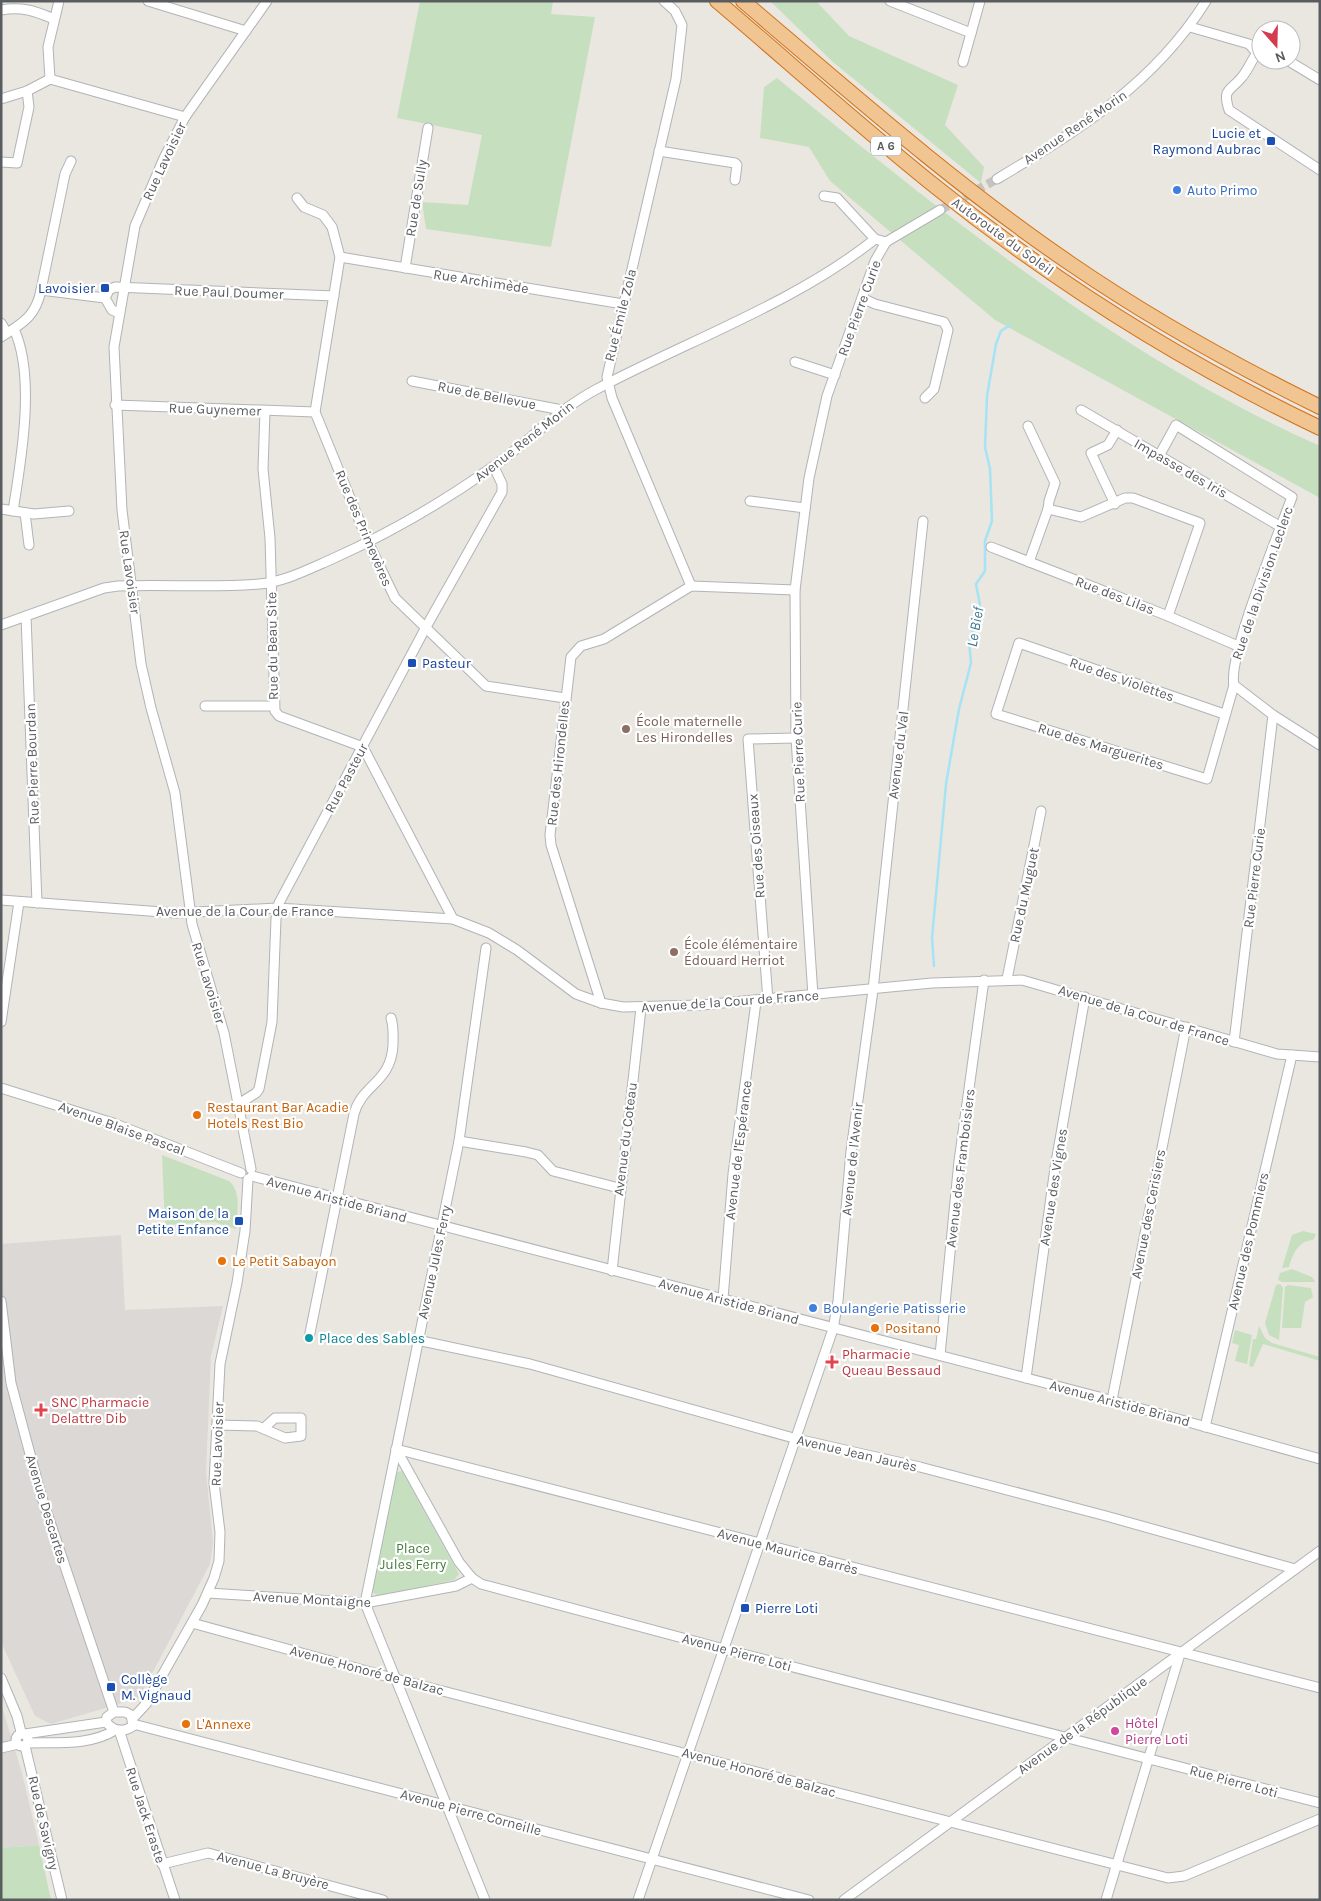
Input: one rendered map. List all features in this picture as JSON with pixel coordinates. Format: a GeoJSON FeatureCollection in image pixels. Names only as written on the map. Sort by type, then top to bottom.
{"type":"FeatureCollection","features":[{"type":"Feature","properties":{"kind":"highway","name":"Autoroute du Soleil"},"geometry":{"type":"LineString","coordinates":[[717,1],[936,188],[993,231],[1063,279],[1176,350],[1255,395],[1320,428]]}},
{"type":"Feature","properties":{"kind":"highway","name":"Autoroute du Soleil"},"geometry":{"type":"LineString","coordinates":[[744,1],[948,174],[1072,265],[1202,345],[1320,407]]}},
{"type":"Feature","properties":{"kind":"street"},"geometry":{"type":"LineString","coordinates":[[50,79],[48,47],[59,1]]}},
{"type":"Feature","properties":{"kind":"street"},"geometry":{"type":"LineString","coordinates":[[148,1],[246,31]]}},
{"type":"Feature","properties":{"kind":"street","name":"Rue Lavoisier"},"geometry":{"type":"LineString","coordinates":[[133,1721],[146,1704],[208,1593],[214,1578],[221,1548],[214,1482],[220,1364],[237,1282],[245,1231],[248,1175],[240,1103],[224,1033],[190,913],[175,793],[143,672],[122,510],[115,405],[114,347],[135,226],[184,116],[267,1]]}},
{"type":"Feature","properties":{"kind":"street","name":"Rue Émile Zola"},"geometry":{"type":"LineString","coordinates":[[664,1],[681,19],[676,80],[608,367],[608,382],[612,398],[691,586]]}},
{"type":"Feature","properties":{"kind":"street"},"geometry":{"type":"LineString","coordinates":[[890,1],[971,34]]}},
{"type":"Feature","properties":{"kind":"street"},"geometry":{"type":"LineString","coordinates":[[963,62],[980,1]]}},
{"type":"Feature","properties":{"kind":"street","name":"Avenue René Morin"},"geometry":{"type":"LineString","coordinates":[[997,179],[1052,146],[1132,88],[1161,61],[1190,27],[1206,1]]}},
{"type":"Feature","properties":{"kind":"street"},"geometry":{"type":"LineString","coordinates":[[1,10],[29,9],[54,18]]}},
{"type":"Feature","properties":{"kind":"street"},"geometry":{"type":"LineString","coordinates":[[1190,27],[1251,46]]}},
{"type":"Feature","properties":{"kind":"street"},"geometry":{"type":"LineString","coordinates":[[1251,64],[1242,78],[1228,89],[1225,95],[1229,110],[1320,170]]}},
{"type":"Feature","properties":{"kind":"street"},"geometry":{"type":"LineString","coordinates":[[1301,68],[1320,80]]}},
{"type":"Feature","properties":{"kind":"street"},"geometry":{"type":"LineString","coordinates":[[1,99],[27,91],[50,79],[184,116]]}},
{"type":"Feature","properties":{"kind":"street"},"geometry":{"type":"LineString","coordinates":[[1,162],[17,163],[29,107],[27,91]]}},
{"type":"Feature","properties":{"kind":"street","name":"Rue de Sully"},"geometry":{"type":"LineString","coordinates":[[405,268],[428,128]]}},
{"type":"Feature","properties":{"kind":"street"},"geometry":{"type":"LineString","coordinates":[[659,151],[735,163],[737,165],[735,180]]}},
{"type":"Feature","properties":{"kind":"street"},"geometry":{"type":"LineString","coordinates":[[7,333],[36,310],[64,174],[71,161]]}},
{"type":"Feature","properties":{"kind":"street"},"geometry":{"type":"LineString","coordinates":[[824,196],[837,198],[875,239],[886,242],[940,210]]}},
{"type":"Feature","properties":{"kind":"street"},"geometry":{"type":"LineString","coordinates":[[297,198],[304,207],[322,215],[332,228],[340,257],[315,412]]}},
{"type":"Feature","properties":{"kind":"street","name":"Avenue René Morin"},"geometry":{"type":"LineString","coordinates":[[1,625],[27,620],[104,588],[132,585],[206,586],[260,584],[307,571],[368,542],[436,506],[494,467],[562,410],[608,382],[772,303],[838,264],[875,239]]}},
{"type":"Feature","properties":{"kind":"street","name":"Rue Pierre Curie"},"geometry":{"type":"LineString","coordinates":[[813,996],[796,738],[795,590],[809,478],[828,396],[875,261],[886,242]]}},
{"type":"Feature","properties":{"kind":"street","name":"Rue Archimède"},"geometry":{"type":"LineString","coordinates":[[340,257],[623,304]]}},
{"type":"Feature","properties":{"kind":"street"},"geometry":{"type":"LineString","coordinates":[[105,298],[109,290],[124,287]]}},
{"type":"Feature","properties":{"kind":"street","name":"Rue Paul Doumer"},"geometry":{"type":"LineString","coordinates":[[124,287],[334,296]]}},
{"type":"Feature","properties":{"kind":"street"},"geometry":{"type":"LineString","coordinates":[[41,290],[105,298]]}},
{"type":"Feature","properties":{"kind":"street"},"geometry":{"type":"LineString","coordinates":[[105,298],[112,310],[120,313]]}},
{"type":"Feature","properties":{"kind":"street"},"geometry":{"type":"LineString","coordinates":[[862,298],[875,304],[944,322],[948,330],[934,389],[925,398]]}},
{"type":"Feature","properties":{"kind":"street"},"geometry":{"type":"LineString","coordinates":[[1,324],[22,353],[25,426],[13,511]]}},
{"type":"Feature","properties":{"kind":"street"},"geometry":{"type":"LineString","coordinates":[[795,362],[835,375]]}},
{"type":"Feature","properties":{"kind":"street","name":"Rue de Bellevue"},"geometry":{"type":"LineString","coordinates":[[412,381],[562,410]]}},
{"type":"Feature","properties":{"kind":"street","name":"Rue Guynemer"},"geometry":{"type":"LineString","coordinates":[[115,405],[315,412]]}},
{"type":"Feature","properties":{"kind":"street","name":"Impasse des Iris"},"geometry":{"type":"LineString","coordinates":[[1081,410],[1281,527]]}},
{"type":"Feature","properties":{"kind":"street","name":"Rue du Beau Site"},"geometry":{"type":"LineString","coordinates":[[265,411],[263,469],[270,538],[273,706],[279,716],[363,747]]}},
{"type":"Feature","properties":{"kind":"street","name":"Rue des Primevères"},"geometry":{"type":"LineString","coordinates":[[315,412],[368,542],[395,598],[486,686],[565,698]]}},
{"type":"Feature","properties":{"kind":"street","name":"Rue de la Division Leclerc"},"geometry":{"type":"LineString","coordinates":[[1159,456],[1176,425],[1292,497],[1238,646],[1233,665],[1232,678],[1234,685],[1224,714],[1207,779]]}},
{"type":"Feature","properties":{"kind":"street"},"geometry":{"type":"LineString","coordinates":[[1028,426],[1055,483],[1029,562]]}},
{"type":"Feature","properties":{"kind":"street"},"geometry":{"type":"LineString","coordinates":[[1115,504],[1091,454],[1108,445],[1116,430]]}},
{"type":"Feature","properties":{"kind":"street","name":"Rue Pasteur"},"geometry":{"type":"LineString","coordinates":[[240,1103],[256,1093],[258,1089],[272,1022],[277,908],[426,627],[502,492],[502,484],[494,467]]}},
{"type":"Feature","properties":{"kind":"street"},"geometry":{"type":"LineString","coordinates":[[1048,509],[1080,517],[1115,504],[1125,498],[1133,498],[1200,523],[1168,616]]}},
{"type":"Feature","properties":{"kind":"street"},"geometry":{"type":"LineString","coordinates":[[750,501],[806,508]]}},
{"type":"Feature","properties":{"kind":"street"},"geometry":{"type":"LineString","coordinates":[[1,510],[43,514],[68,511]]}},
{"type":"Feature","properties":{"kind":"street"},"geometry":{"type":"LineString","coordinates":[[25,513],[29,545]]}},
{"type":"Feature","properties":{"kind":"street","name":"Avenue du Val"},"geometry":{"type":"LineString","coordinates":[[873,990],[923,521]]}},
{"type":"Feature","properties":{"kind":"street","name":"Rue des Lilas"},"geometry":{"type":"LineString","coordinates":[[991,547],[1168,616],[1238,646]]}},
{"type":"Feature","properties":{"kind":"street"},"geometry":{"type":"LineString","coordinates":[[691,586],[795,590]]}},
{"type":"Feature","properties":{"kind":"street","name":"Rue des Hirondelles"},"geometry":{"type":"LineString","coordinates":[[601,1003],[551,840],[565,698],[571,657],[576,649],[604,639],[691,586]]}},
{"type":"Feature","properties":{"kind":"street","name":"Rue Pierre Bourdan"},"geometry":{"type":"LineString","coordinates":[[27,620],[37,903]]}},
{"type":"Feature","properties":{"kind":"street","name":"Rue des Marguerites"},"geometry":{"type":"LineString","coordinates":[[1019,643],[996,714],[1207,779]]}},
{"type":"Feature","properties":{"kind":"street","name":"Rue des Violettes"},"geometry":{"type":"LineString","coordinates":[[1019,643],[1224,714]]}},
{"type":"Feature","properties":{"kind":"street"},"geometry":{"type":"LineString","coordinates":[[1234,685],[1273,715],[1320,746]]}},
{"type":"Feature","properties":{"kind":"street"},"geometry":{"type":"LineString","coordinates":[[204,706],[273,706]]}},
{"type":"Feature","properties":{"kind":"street","name":"Rue Pierre Curie"},"geometry":{"type":"LineString","coordinates":[[1234,1042],[1273,715]]}},
{"type":"Feature","properties":{"kind":"street","name":"Rue des Oiseaux"},"geometry":{"type":"LineString","coordinates":[[768,1000],[748,739],[796,738]]}},
{"type":"Feature","properties":{"kind":"street"},"geometry":{"type":"LineString","coordinates":[[363,747],[452,919]]}},
{"type":"Feature","properties":{"kind":"street","name":"Rue du Muguet"},"geometry":{"type":"LineString","coordinates":[[1007,979],[1041,811]]}},
{"type":"Feature","properties":{"kind":"street","name":"Avenue de la Cour de France"},"geometry":{"type":"LineString","coordinates":[[1,900],[190,913],[277,908],[452,919],[489,933],[517,950],[569,990],[601,1003],[641,1008],[756,1002],[984,980],[1022,980],[1277,1054],[1320,1058]]}},
{"type":"Feature","properties":{"kind":"street"},"geometry":{"type":"LineString","coordinates":[[1,1022],[19,902]]}},
{"type":"Feature","properties":{"kind":"street","name":"Avenue Jules Ferry"},"geometry":{"type":"LineString","coordinates":[[365,1603],[459,1141],[486,948]]}},
{"type":"Feature","properties":{"kind":"street","name":"Avenue des Framboisiers"},"geometry":{"type":"LineString","coordinates":[[940,1355],[959,1161],[984,980]]}},
{"type":"Feature","properties":{"kind":"street","name":"Avenue de l'Avenir"},"geometry":{"type":"LineString","coordinates":[[638,1900],[833,1329],[838,1295],[851,1151],[873,990]]}},
{"type":"Feature","properties":{"kind":"street","name":"Avenue des Vignes"},"geometry":{"type":"LineString","coordinates":[[1026,1378],[1054,1173],[1085,997]]}},
{"type":"Feature","properties":{"kind":"street","name":"Avenue de l'Espérance"},"geometry":{"type":"LineString","coordinates":[[723,1299],[733,1174],[756,1002]]}},
{"type":"Feature","properties":{"kind":"street","name":"Avenue du Coteau"},"geometry":{"type":"LineString","coordinates":[[612,1271],[619,1188],[641,1008]]}},
{"type":"Feature","properties":{"kind":"street"},"geometry":{"type":"LineString","coordinates":[[309,1338],[356,1106],[383,1076],[391,1061],[394,1027],[391,1018]]}},
{"type":"Feature","properties":{"kind":"street","name":"Avenue des Cerisiers"},"geometry":{"type":"LineString","coordinates":[[1112,1400],[1186,1027]]}},
{"type":"Feature","properties":{"kind":"street","name":"Avenue des Pommiers"},"geometry":{"type":"LineString","coordinates":[[1205,1427],[1292,1055]]}},
{"type":"Feature","properties":{"kind":"street","name":"Avenue Blaise Pascal"},"geometry":{"type":"LineString","coordinates":[[1,1088],[113,1123],[248,1175]]}},
{"type":"Feature","properties":{"kind":"street"},"geometry":{"type":"LineString","coordinates":[[459,1141],[538,1155],[553,1171],[619,1188]]}},
{"type":"Feature","properties":{"kind":"street","name":"Avenue Aristide Briand"},"geometry":{"type":"LineString","coordinates":[[248,1175],[833,1329],[1112,1400],[1320,1459]]}},
{"type":"Feature","properties":{"kind":"street","name":"Avenue Descartes"},"geometry":{"type":"LineString","coordinates":[[1,1300],[10,1383],[41,1495],[114,1712]]}},
{"type":"Feature","properties":{"kind":"street","name":"Avenue Jean Jaurès"},"geometry":{"type":"LineString","coordinates":[[418,1340],[530,1364],[796,1439],[929,1470],[1295,1569]]}},
{"type":"Feature","properties":{"kind":"street"},"geometry":{"type":"LineString","coordinates":[[217,1425],[264,1428]]}},
{"type":"Feature","properties":{"kind":"street","name":"Avenue Maurice Barrès"},"geometry":{"type":"LineString","coordinates":[[396,1449],[1180,1654],[1320,1688]]}},
{"type":"Feature","properties":{"kind":"street","name":"Avenue Pierre Loti"},"geometry":{"type":"LineString","coordinates":[[396,1449],[459,1562],[472,1578],[495,1588],[1149,1758]]}},
{"type":"Feature","properties":{"kind":"street","name":"Avenue de la République"},"geometry":{"type":"LineString","coordinates":[[844,1900],[1064,1737],[1320,1552]]}},
{"type":"Feature","properties":{"kind":"street","name":"Avenue Montaigne"},"geometry":{"type":"LineString","coordinates":[[208,1593],[365,1603],[456,1586],[472,1578]]}},
{"type":"Feature","properties":{"kind":"street"},"geometry":{"type":"LineString","coordinates":[[365,1603],[485,1900]]}},
{"type":"Feature","properties":{"kind":"street","name":"Avenue Honoré de Balzac"},"geometry":{"type":"LineString","coordinates":[[192,1623],[396,1679],[1168,1878],[1184,1876],[1320,1819]]}},
{"type":"Feature","properties":{"kind":"street"},"geometry":{"type":"LineString","coordinates":[[1106,1900],[1180,1654]]}},
{"type":"Feature","properties":{"kind":"street","name":"Rue de Savigny"},"geometry":{"type":"LineString","coordinates":[[1,1678],[18,1716],[62,1900]]}},
{"type":"Feature","properties":{"kind":"street"},"geometry":{"type":"LineString","coordinates":[[23,1740],[51,1744],[105,1736],[117,1730],[128,1729],[133,1721],[125,1712],[114,1712],[106,1717],[106,1722]]}},
{"type":"Feature","properties":{"kind":"street","name":"Avenue Pierre Corneille"},"geometry":{"type":"LineString","coordinates":[[133,1721],[809,1900]]}},
{"type":"Feature","properties":{"kind":"street"},"geometry":{"type":"LineString","coordinates":[[1,1748],[23,1740],[106,1722],[117,1730]]}},
{"type":"Feature","properties":{"kind":"street","name":"Rue Jack Eraste"},"geometry":{"type":"LineString","coordinates":[[117,1730],[175,1900]]}},
{"type":"Feature","properties":{"kind":"street","name":"Rue Pierre Loti"},"geometry":{"type":"LineString","coordinates":[[1149,1758],[1320,1803]]}},
{"type":"Feature","properties":{"kind":"street","name":"Avenue La Bruyère"},"geometry":{"type":"LineString","coordinates":[[162,1864],[208,1853],[384,1900]]}},
{"type":"Feature","properties":{"kind":"shaded area"},"geometry":{"type":"Polygon","coordinates":[[[121,1235],[125,1310],[223,1306],[211,1356],[206,1472],[213,1543],[210,1564],[139,1698],[51,1724],[35,1716],[1,1642],[1,1244],[121,1235]]]}},
{"type":"Feature","properties":{"kind":"shaded area"},"geometry":{"type":"Polygon","coordinates":[[[1,1704],[22,1773],[39,1845],[1,1848],[1,1704]]]}},
{"type":"Feature","properties":{"kind":"green space"},"geometry":{"type":"Polygon","coordinates":[[[420,1],[553,1],[551,14],[595,17],[551,247],[426,229],[422,202],[468,205],[482,135],[397,118],[420,1]]]}},
{"type":"Feature","properties":{"kind":"green space"},"geometry":{"type":"Polygon","coordinates":[[[770,1],[816,1],[849,36],[958,85],[945,125],[984,167],[981,183],[833,62],[770,1]]]}},
{"type":"Feature","properties":{"kind":"green space"},"geometry":{"type":"Polygon","coordinates":[[[777,78],[905,181],[1036,280],[1174,370],[1246,410],[1320,446],[1320,498],[995,320],[830,181],[809,147],[760,138],[764,87],[777,78]]]}},
{"type":"Feature","properties":{"kind":"green space"},"geometry":{"type":"Polygon","coordinates":[[[162,1155],[229,1181],[236,1191],[237,1197],[236,1229],[214,1222],[165,1225],[162,1155]]]}},
{"type":"Feature","properties":{"kind":"green space"},"geometry":{"type":"Polygon","coordinates":[[[1303,1231],[1316,1234],[1313,1240],[1303,1243],[1297,1249],[1289,1267],[1282,1268],[1292,1235],[1303,1231]]]}},
{"type":"Feature","properties":{"kind":"green space"},"geometry":{"type":"Polygon","coordinates":[[[1292,1269],[1312,1277],[1315,1282],[1282,1282],[1278,1280],[1280,1273],[1292,1269]]]}},
{"type":"Feature","properties":{"kind":"green space"},"geometry":{"type":"Polygon","coordinates":[[[1280,1284],[1283,1288],[1279,1340],[1269,1335],[1265,1323],[1276,1285],[1280,1284]]]}},
{"type":"Feature","properties":{"kind":"green space"},"geometry":{"type":"Polygon","coordinates":[[[1288,1285],[1311,1288],[1313,1297],[1305,1302],[1301,1328],[1282,1328],[1285,1287],[1288,1285]]]}},
{"type":"Feature","properties":{"kind":"green space"},"geometry":{"type":"Polygon","coordinates":[[[1259,1326],[1265,1338],[1272,1343],[1320,1357],[1320,1361],[1263,1344],[1253,1367],[1249,1366],[1253,1339],[1256,1339],[1259,1326]]]}},
{"type":"Feature","properties":{"kind":"green space"},"geometry":{"type":"Polygon","coordinates":[[[1235,1330],[1252,1335],[1247,1364],[1235,1361],[1239,1345],[1232,1343],[1235,1330]]]}},
{"type":"Feature","properties":{"kind":"green space","name":"Place Jules Ferry"},"geometry":{"type":"Polygon","coordinates":[[[402,1471],[459,1574],[454,1580],[379,1596],[372,1592],[397,1472],[402,1471]]]}},
{"type":"Feature","properties":{"kind":"green space"},"geometry":{"type":"Polygon","coordinates":[[[39,1845],[51,1900],[1,1900],[1,1848],[39,1845]]]}},
{"type":"Feature","properties":{"kind":"waterway","name":"Le Bief"},"geometry":{"type":"LineString","coordinates":[[934,966],[932,938],[946,784],[959,709],[971,663],[969,642],[980,605],[976,584],[985,571],[985,541],[992,521],[990,469],[985,447],[987,396],[996,344],[1001,331],[1010,325]]}},
{"type":"Feature","properties":{"kind":"tunnel"},"geometry":{"type":"LineString","coordinates":[[940,210],[997,179]]}},
{"type":"Feature","properties":{"kind":"place","name":"Lucie et Raymond Aubrac"},"geometry":{"type":"Point","coordinates":[1271,141]}},
{"type":"Feature","properties":{"kind":"place","name":"Auto Primo"},"geometry":{"type":"Point","coordinates":[1177,190]}},
{"type":"Feature","properties":{"kind":"place","name":"Lavoisier"},"geometry":{"type":"Point","coordinates":[105,288]}},
{"type":"Feature","properties":{"kind":"place","name":"Pasteur"},"geometry":{"type":"Point","coordinates":[412,663]}},
{"type":"Feature","properties":{"kind":"place","name":"École maternelle Les Hirondelles"},"geometry":{"type":"Point","coordinates":[626,729]}},
{"type":"Feature","properties":{"kind":"place","name":"École élémentaire Édouard Herriot"},"geometry":{"type":"Point","coordinates":[674,952]}},
{"type":"Feature","properties":{"kind":"place","name":"Restaurant Bar Acadie Hotels Rest Bio"},"geometry":{"type":"Point","coordinates":[197,1115]}},
{"type":"Feature","properties":{"kind":"place","name":"Maison de la Petite Enfance"},"geometry":{"type":"Point","coordinates":[239,1221]}},
{"type":"Feature","properties":{"kind":"place","name":"Le Petit Sabayon"},"geometry":{"type":"Point","coordinates":[222,1261]}},
{"type":"Feature","properties":{"kind":"place","name":"Boulangerie Patisserie"},"geometry":{"type":"Point","coordinates":[813,1308]}},
{"type":"Feature","properties":{"kind":"place","name":"Positano"},"geometry":{"type":"Point","coordinates":[875,1328]}},
{"type":"Feature","properties":{"kind":"place","name":"Place des Sables"},"geometry":{"type":"Point","coordinates":[309,1338]}},
{"type":"Feature","properties":{"kind":"place","name":"Pharmacie Queau Bessaud"},"geometry":{"type":"Point","coordinates":[832,1362]}},
{"type":"Feature","properties":{"kind":"place","name":"SNC Pharmacie Delattre Dib"},"geometry":{"type":"Point","coordinates":[41,1410]}},
{"type":"Feature","properties":{"kind":"place","name":"Pierre Loti"},"geometry":{"type":"Point","coordinates":[745,1608]}},
{"type":"Feature","properties":{"kind":"place","name":"Collège M. Vignaud"},"geometry":{"type":"Point","coordinates":[111,1687]}},
{"type":"Feature","properties":{"kind":"place","name":"L'Annexe"},"geometry":{"type":"Point","coordinates":[186,1724]}},
{"type":"Feature","properties":{"kind":"place","name":"Hôtel Pierre Loti"},"geometry":{"type":"Point","coordinates":[1115,1731]}}]}
